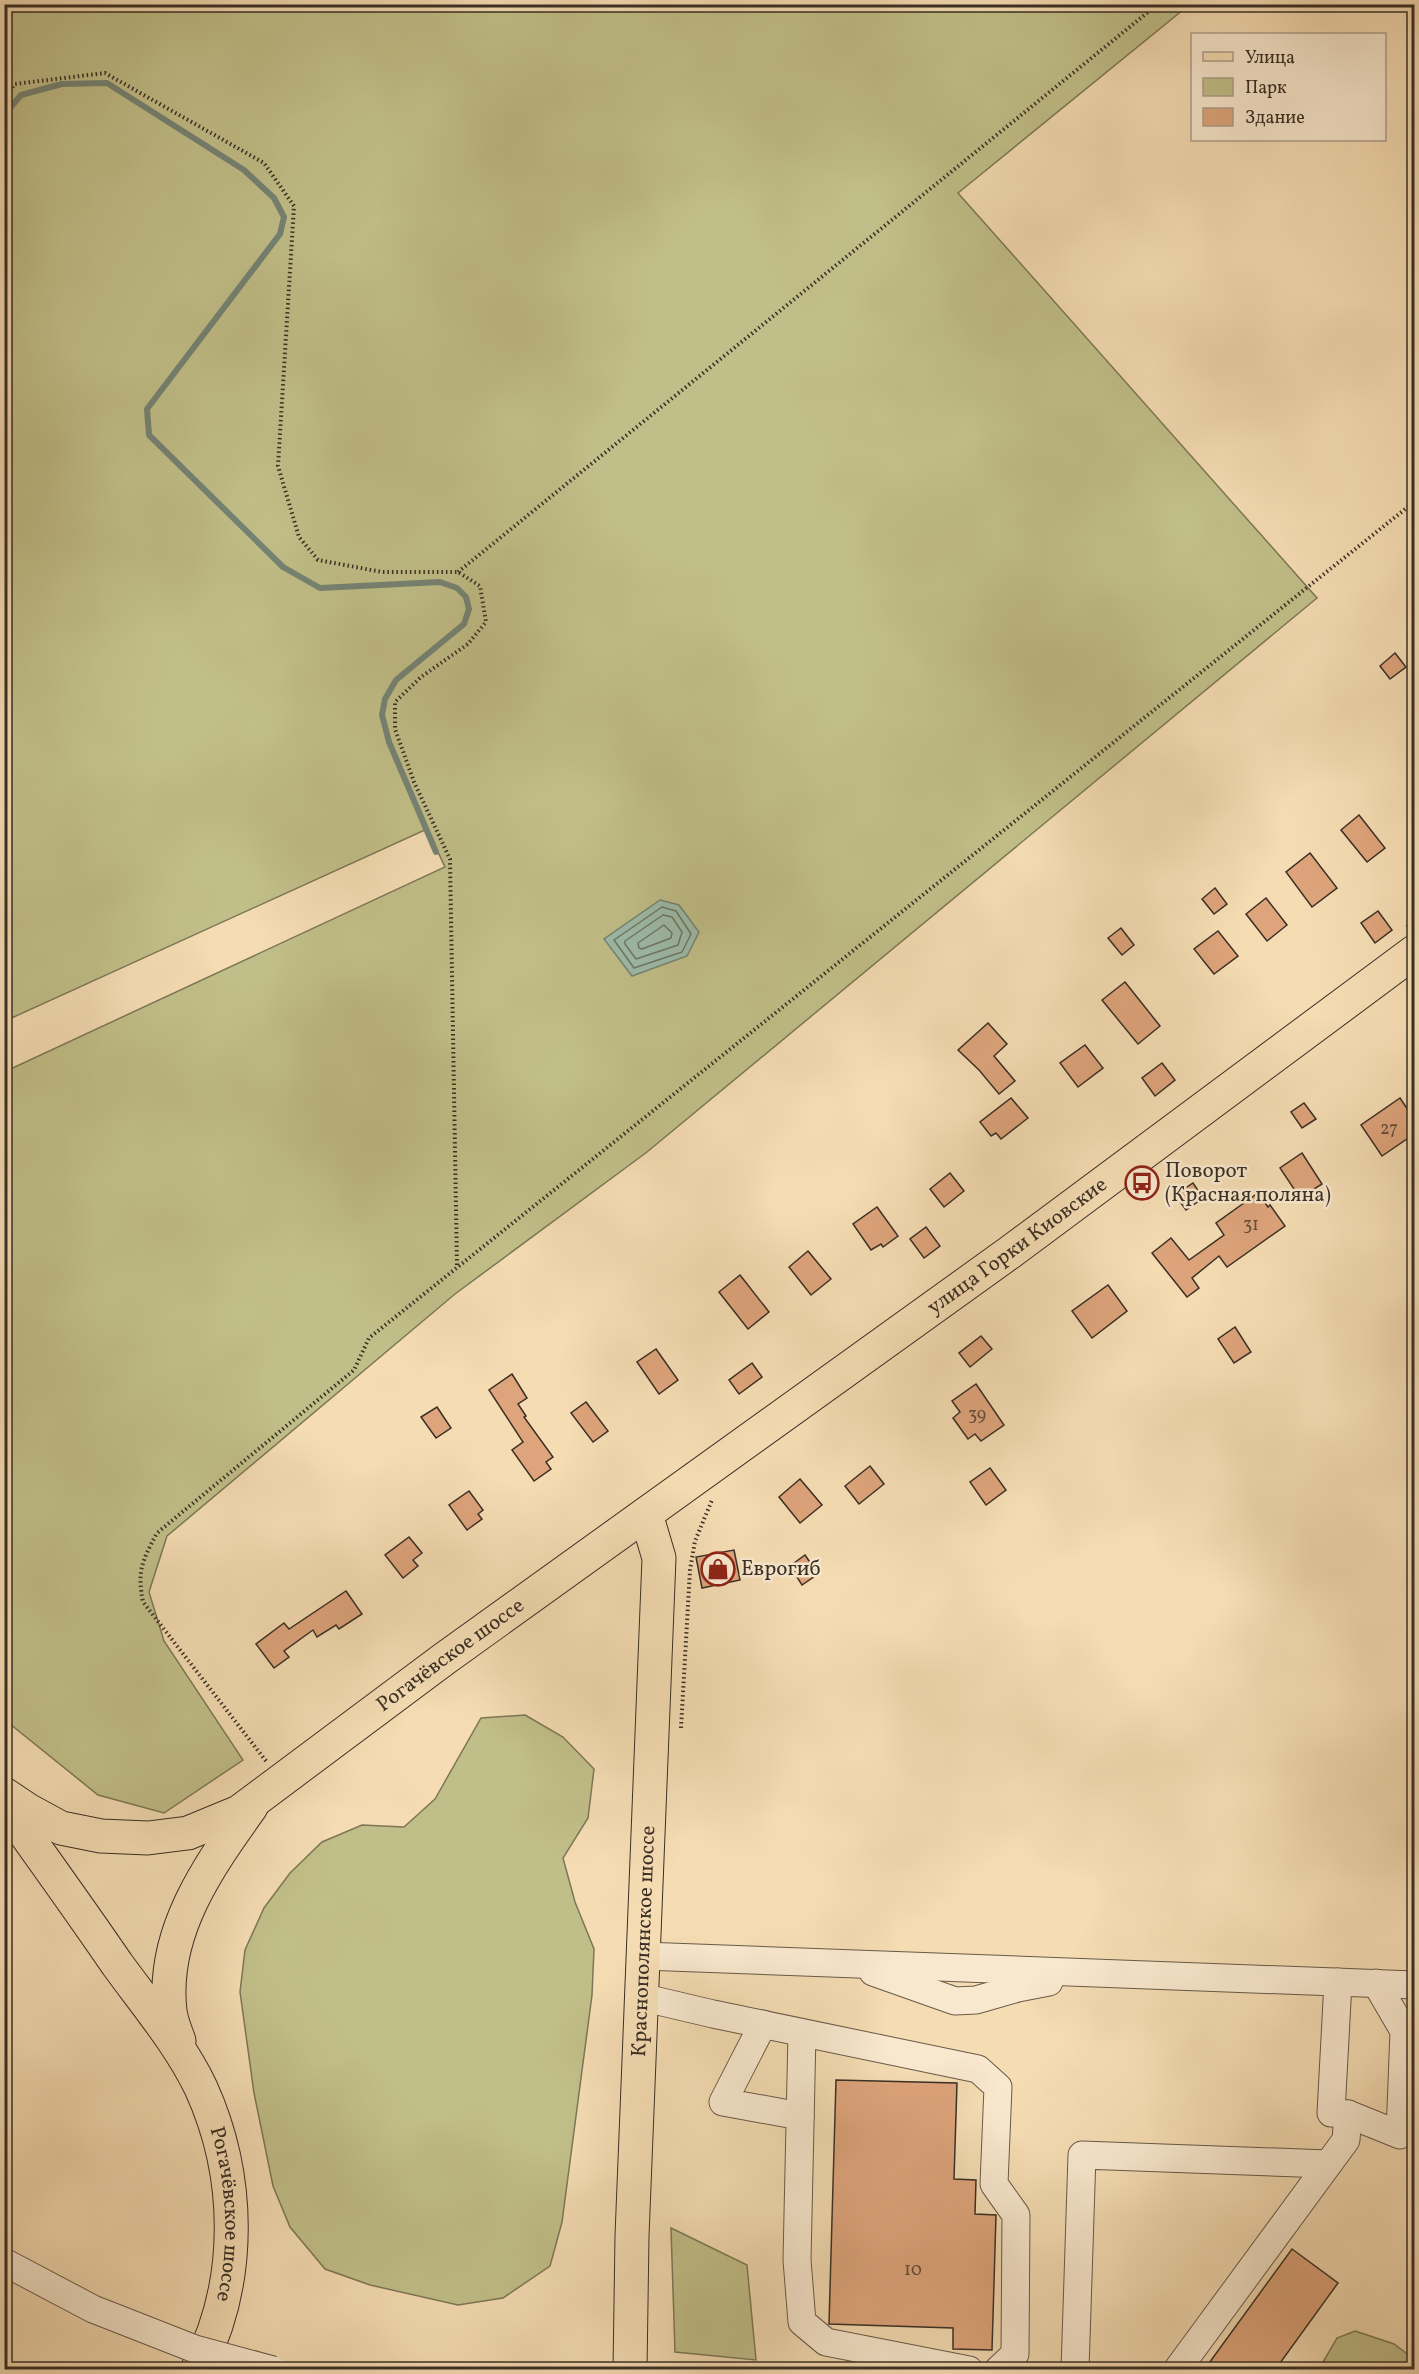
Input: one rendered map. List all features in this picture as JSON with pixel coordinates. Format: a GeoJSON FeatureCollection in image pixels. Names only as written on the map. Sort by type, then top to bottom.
{"type":"FeatureCollection","features":[{"type":"Feature","properties":{"kind":"main road","name":"улица Горки Киовские"},"geometry":{"type":"LineString","coordinates":[[646,1514],[1009,1253],[1414,952]]}},
{"type":"Feature","properties":{"kind":"main road","name":"Рогачёвское шоссе"},"geometry":{"type":"LineString","coordinates":[[4,1794],[28,1810],[61,1827],[101,1836],[148,1838],[188,1833],[239,1812],[646,1514]]}},
{"type":"Feature","properties":{"kind":"main road","name":"Краснополянское шоссе"},"geometry":{"type":"LineString","coordinates":[[630,2370],[632,2236],[659,1558],[646,1514]]}},
{"type":"Feature","properties":{"kind":"main road","name":"Рогачёвское шоссе"},"geometry":{"type":"LineString","coordinates":[[185,2060],[170,2012],[169,1977],[175,1941],[194,1895],[213,1859],[269,1789]]}},
{"type":"Feature","properties":{"kind":"main road","name":"Рогачёвское шоссе"},"geometry":{"type":"LineString","coordinates":[[4,1804],[185,2060],[204,2097],[222,2146],[231,2208],[229,2260],[223,2301],[214,2331],[197,2370]]}},
{"type":"Feature","properties":{"kind":"street"},"geometry":{"type":"LineString","coordinates":[[643,1956],[1414,1985]]}},
{"type":"Feature","properties":{"kind":"street"},"geometry":{"type":"LineString","coordinates":[[1338,1982],[1331,2113],[1348,2114],[1400,2134],[1404,2031],[1376,1983]]}},
{"type":"Feature","properties":{"kind":"street"},"geometry":{"type":"LineString","coordinates":[[641,1997],[978,2069],[998,2087],[994,2184],[1016,2215],[1015,2354],[998,2370]]}},
{"type":"Feature","properties":{"kind":"street"},"geometry":{"type":"LineString","coordinates":[[763,2024],[723,2102],[800,2116]]}},
{"type":"Feature","properties":{"kind":"street"},"geometry":{"type":"LineString","coordinates":[[802,2033],[797,2260],[802,2322],[826,2342],[969,2370]]}},
{"type":"Feature","properties":{"kind":"street"},"geometry":{"type":"LineString","coordinates":[[1178,2370],[1346,2140],[1348,2114]]}},
{"type":"Feature","properties":{"kind":"street"},"geometry":{"type":"LineString","coordinates":[[1075,2370],[1082,2155],[1328,2164]]}},
{"type":"Feature","properties":{"kind":"street"},"geometry":{"type":"LineString","coordinates":[[4,2262],[93,2309],[195,2349],[273,2370]]}},
{"type":"Feature","properties":{"kind":"path"},"geometry":{"type":"LineString","coordinates":[[458,572],[1158,4]]}},
{"type":"Feature","properties":{"kind":"path"},"geometry":{"type":"LineString","coordinates":[[4,98],[15,84],[105,73],[264,163],[294,206],[278,466],[299,537],[318,560],[382,572],[458,572],[480,586],[486,622],[468,644],[421,677],[395,702],[396,729],[414,782],[450,859],[457,1267]]}},
{"type":"Feature","properties":{"kind":"path"},"geometry":{"type":"LineString","coordinates":[[269,1789],[143,1602],[139,1580],[145,1557],[157,1533],[354,1370],[369,1338],[1414,502]]}},
{"type":"Feature","properties":{"kind":"path"},"geometry":{"type":"LineString","coordinates":[[680,1734],[690,1570],[695,1541],[712,1500],[718,1494]]}},
{"type":"Feature","properties":{"kind":"green space"},"geometry":{"type":"Polygon","coordinates":[[[5,5],[1189,5],[958,193],[1317,598],[647,1152],[455,1294],[167,1536],[149,1592],[164,1641],[243,1760],[164,1813],[98,1795],[5,1720],[4,1072],[445,867],[427,829],[5,1021],[5,5]]]}},
{"type":"Feature","properties":{"kind":"green space"},"geometry":{"type":"Polygon","coordinates":[[[525,1715],[563,1737],[594,1769],[588,1818],[563,1858],[575,1902],[594,1949],[592,1995],[562,2222],[550,2266],[503,2298],[458,2305],[370,2285],[325,2269],[290,2227],[273,2186],[254,2093],[240,1992],[245,1950],[264,1908],[290,1873],[322,1842],[362,1825],[404,1827],[435,1799],[481,1718],[525,1715]]]}},
{"type":"Feature","properties":{"kind":"green space"},"geometry":{"type":"Polygon","coordinates":[[[671,2228],[747,2265],[756,2360],[675,2352],[671,2228]]]}},
{"type":"Feature","properties":{"kind":"green space"},"geometry":{"type":"Polygon","coordinates":[[[1355,2331],[1394,2344],[1414,2359],[1414,2369],[1319,2369],[1337,2338],[1355,2331]]]}},
{"type":"Feature","properties":{"kind":"water"},"geometry":{"type":"Polygon","coordinates":[[[660,900],[679,905],[699,932],[687,956],[632,976],[604,939],[660,900]]]}},
{"type":"Feature","properties":{"kind":"building"},"geometry":{"type":"Polygon","coordinates":[[[1395,653],[1406,667],[1390,679],[1380,666],[1395,653]]]}},
{"type":"Feature","properties":{"kind":"building"},"geometry":{"type":"Polygon","coordinates":[[[1359,815],[1385,848],[1367,862],[1341,830],[1359,815]]]}},
{"type":"Feature","properties":{"kind":"building"},"geometry":{"type":"Polygon","coordinates":[[[1310,853],[1337,888],[1312,907],[1286,872],[1310,853]]]}},
{"type":"Feature","properties":{"kind":"building"},"geometry":{"type":"Polygon","coordinates":[[[1215,888],[1227,904],[1214,914],[1202,899],[1215,888]]]}},
{"type":"Feature","properties":{"kind":"building"},"geometry":{"type":"Polygon","coordinates":[[[1266,898],[1287,925],[1267,941],[1246,914],[1266,898]]]}},
{"type":"Feature","properties":{"kind":"building"},"geometry":{"type":"Polygon","coordinates":[[[1378,911],[1392,930],[1375,943],[1361,923],[1378,911]]]}},
{"type":"Feature","properties":{"kind":"building"},"geometry":{"type":"Polygon","coordinates":[[[1121,928],[1134,945],[1122,955],[1108,938],[1121,928]]]}},
{"type":"Feature","properties":{"kind":"building"},"geometry":{"type":"Polygon","coordinates":[[[1218,931],[1238,956],[1214,974],[1194,949],[1218,931]]]}},
{"type":"Feature","properties":{"kind":"building"},"geometry":{"type":"Polygon","coordinates":[[[1125,982],[1160,1026],[1138,1044],[1102,1000],[1125,982]]]}},
{"type":"Feature","properties":{"kind":"building"},"geometry":{"type":"Polygon","coordinates":[[[988,1023],[1007,1044],[994,1056],[1015,1081],[999,1094],[958,1050],[988,1023]]]}},
{"type":"Feature","properties":{"kind":"building"},"geometry":{"type":"Polygon","coordinates":[[[1085,1045],[1103,1068],[1078,1087],[1060,1063],[1085,1045]]]}},
{"type":"Feature","properties":{"kind":"building"},"geometry":{"type":"Polygon","coordinates":[[[1162,1063],[1175,1080],[1155,1096],[1142,1078],[1162,1063]]]}},
{"type":"Feature","properties":{"kind":"building"},"geometry":{"type":"Polygon","coordinates":[[[1011,1098],[1028,1118],[1001,1139],[996,1133],[991,1136],[980,1122],[1011,1098]]]}},
{"type":"Feature","properties":{"kind":"building"},"geometry":{"type":"Polygon","coordinates":[[[1400,1098],[1414,1119],[1414,1134],[1382,1156],[1361,1125],[1400,1098]]]}},
{"type":"Feature","properties":{"kind":"building"},"geometry":{"type":"Polygon","coordinates":[[[1304,1103],[1316,1119],[1302,1128],[1291,1112],[1304,1103]]]}},
{"type":"Feature","properties":{"kind":"building"},"geometry":{"type":"Polygon","coordinates":[[[1302,1153],[1322,1184],[1300,1198],[1280,1168],[1302,1153]]]}},
{"type":"Feature","properties":{"kind":"building"},"geometry":{"type":"Polygon","coordinates":[[[950,1173],[964,1191],[944,1207],[930,1189],[950,1173]]]}},
{"type":"Feature","properties":{"kind":"building"},"geometry":{"type":"Polygon","coordinates":[[[1193,1183],[1203,1198],[1186,1210],[1175,1195],[1193,1183]]]}},
{"type":"Feature","properties":{"kind":"building"},"geometry":{"type":"Polygon","coordinates":[[[1258,1193],[1285,1226],[1227,1267],[1219,1256],[1192,1278],[1199,1288],[1187,1297],[1152,1253],[1171,1238],[1189,1260],[1224,1235],[1216,1223],[1258,1193]]]}},
{"type":"Feature","properties":{"kind":"building"},"geometry":{"type":"Polygon","coordinates":[[[877,1207],[898,1236],[883,1247],[881,1244],[871,1250],[853,1224],[877,1207]]]}},
{"type":"Feature","properties":{"kind":"building"},"geometry":{"type":"Polygon","coordinates":[[[926,1227],[940,1246],[924,1258],[910,1239],[926,1227]]]}},
{"type":"Feature","properties":{"kind":"building"},"geometry":{"type":"Polygon","coordinates":[[[808,1251],[831,1279],[811,1295],[789,1267],[808,1251]]]}},
{"type":"Feature","properties":{"kind":"building"},"geometry":{"type":"Polygon","coordinates":[[[740,1275],[769,1312],[748,1329],[719,1292],[740,1275]]]}},
{"type":"Feature","properties":{"kind":"building"},"geometry":{"type":"Polygon","coordinates":[[[1108,1285],[1127,1311],[1092,1338],[1072,1311],[1108,1285]]]}},
{"type":"Feature","properties":{"kind":"building"},"geometry":{"type":"Polygon","coordinates":[[[1235,1327],[1251,1352],[1234,1363],[1218,1339],[1235,1327]]]}},
{"type":"Feature","properties":{"kind":"building"},"geometry":{"type":"Polygon","coordinates":[[[981,1336],[992,1349],[970,1367],[959,1353],[981,1336]]]}},
{"type":"Feature","properties":{"kind":"building"},"geometry":{"type":"Polygon","coordinates":[[[656,1349],[678,1380],[659,1394],[637,1362],[656,1349]]]}},
{"type":"Feature","properties":{"kind":"building"},"geometry":{"type":"Polygon","coordinates":[[[752,1363],[762,1377],[739,1394],[729,1380],[752,1363]]]}},
{"type":"Feature","properties":{"kind":"building"},"geometry":{"type":"Polygon","coordinates":[[[512,1374],[527,1398],[518,1404],[526,1416],[524,1417],[553,1457],[546,1462],[551,1469],[534,1481],[512,1450],[523,1442],[489,1390],[512,1374]]]}},
{"type":"Feature","properties":{"kind":"building"},"geometry":{"type":"Polygon","coordinates":[[[976,1384],[1004,1425],[981,1441],[975,1434],[968,1439],[953,1418],[960,1412],[952,1401],[976,1384]]]}},
{"type":"Feature","properties":{"kind":"building"},"geometry":{"type":"Polygon","coordinates":[[[586,1402],[608,1431],[593,1442],[571,1413],[586,1402]]]}},
{"type":"Feature","properties":{"kind":"building"},"geometry":{"type":"Polygon","coordinates":[[[437,1407],[451,1428],[436,1438],[421,1417],[437,1407]]]}},
{"type":"Feature","properties":{"kind":"building"},"geometry":{"type":"Polygon","coordinates":[[[870,1466],[884,1484],[859,1504],[845,1486],[870,1466]]]}},
{"type":"Feature","properties":{"kind":"building"},"geometry":{"type":"Polygon","coordinates":[[[990,1468],[1006,1490],[986,1505],[970,1482],[990,1468]]]}},
{"type":"Feature","properties":{"kind":"building"},"geometry":{"type":"Polygon","coordinates":[[[800,1479],[822,1505],[800,1523],[779,1497],[800,1479]]]}},
{"type":"Feature","properties":{"kind":"building"},"geometry":{"type":"Polygon","coordinates":[[[469,1491],[483,1510],[478,1514],[482,1519],[467,1530],[449,1505],[469,1491]]]}},
{"type":"Feature","properties":{"kind":"building"},"geometry":{"type":"Polygon","coordinates":[[[409,1537],[422,1553],[413,1560],[418,1566],[403,1578],[385,1555],[409,1537]]]}},
{"type":"Feature","properties":{"kind":"building","name":"Еврогиб"},"geometry":{"type":"Polygon","coordinates":[[[734,1550],[740,1580],[702,1588],[696,1557],[734,1550]]]}},
{"type":"Feature","properties":{"kind":"building"},"geometry":{"type":"Polygon","coordinates":[[[805,1555],[818,1574],[802,1585],[790,1566],[805,1555]]]}},
{"type":"Feature","properties":{"kind":"building"},"geometry":{"type":"Polygon","coordinates":[[[346,1591],[362,1614],[339,1629],[336,1625],[317,1637],[313,1630],[284,1651],[289,1657],[274,1668],[256,1644],[284,1623],[289,1629],[346,1591]]]}},
{"type":"Feature","properties":{"kind":"building"},"geometry":{"type":"Polygon","coordinates":[[[836,2080],[957,2083],[954,2179],[976,2180],[975,2214],[996,2215],[992,2350],[953,2349],[953,2328],[829,2324],[836,2080]]]}},
{"type":"Feature","properties":{"kind":"building"},"geometry":{"type":"Polygon","coordinates":[[[1292,2249],[1338,2283],[1275,2370],[1204,2370],[1292,2249]]]}},
{"type":"Feature","properties":{"kind":"waterway"},"geometry":{"type":"LineString","coordinates":[[4,115],[21,95],[62,84],[107,83],[244,170],[274,198],[284,217],[280,234],[147,409],[149,435],[283,567],[320,588],[440,582],[457,588],[466,597],[469,609],[464,624],[396,680],[385,699],[382,715],[389,742],[436,852]]}},
{"type":"Feature","properties":{"kind":"place","name":"Поворот (Красная поляна)"},"geometry":{"type":"Point","coordinates":[1142,1183]}},
{"type":"Feature","properties":{"kind":"place","name":"Еврогиб"},"geometry":{"type":"Point","coordinates":[718,1569]}}]}
